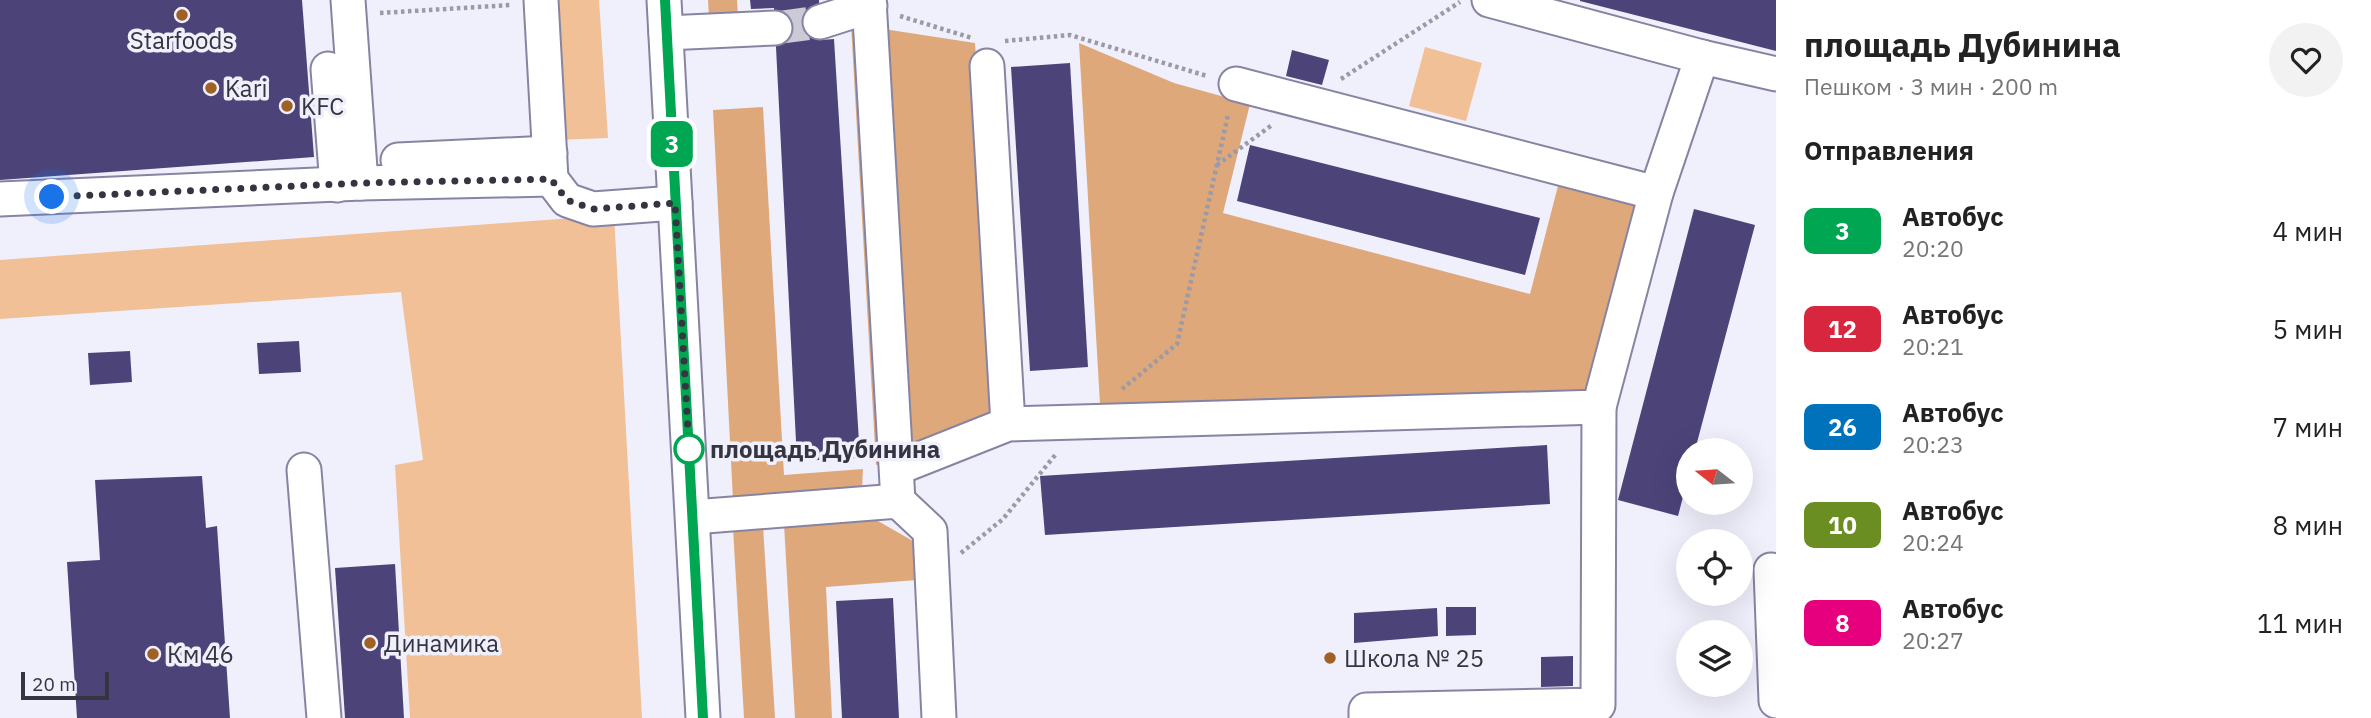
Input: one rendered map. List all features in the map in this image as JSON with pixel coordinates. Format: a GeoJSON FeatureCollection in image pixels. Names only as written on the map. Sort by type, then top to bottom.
{"type":"FeatureCollection","features":[{"type":"Feature","properties":{"kind":"street"},"geometry":{"type":"LineString","coordinates":[[664,0],[703,718]]}},
{"type":"Feature","properties":{"kind":"street"},"geometry":{"type":"LineString","coordinates":[[1489,0],[1776,74]]}},
{"type":"Feature","properties":{"kind":"street"},"geometry":{"type":"LineString","coordinates":[[541,1],[550,166],[567,200],[593,209],[675,203]]}},
{"type":"Feature","properties":{"kind":"street"},"geometry":{"type":"LineString","coordinates":[[820,22],[869,3],[897,484],[930,531],[939,718]]}},
{"type":"Feature","properties":{"kind":"street"},"geometry":{"type":"LineString","coordinates":[[348,173],[349,7]]}},
{"type":"Feature","properties":{"kind":"street"},"geometry":{"type":"LineString","coordinates":[[666,33],[775,28]]}},
{"type":"Feature","properties":{"kind":"street"},"geometry":{"type":"LineString","coordinates":[[986,49],[1008,424]]}},
{"type":"Feature","properties":{"kind":"street"},"geometry":{"type":"LineString","coordinates":[[1366,718],[1366,710],[1598,705],[1599,407],[1656,193],[1702,57]]}},
{"type":"Feature","properties":{"kind":"street"},"geometry":{"type":"LineString","coordinates":[[328,69],[348,173]]}},
{"type":"Feature","properties":{"kind":"street"},"geometry":{"type":"LineString","coordinates":[[1236,84],[1656,193]]}},
{"type":"Feature","properties":{"kind":"street"},"geometry":{"type":"LineString","coordinates":[[0,199],[348,173],[550,166]]}},
{"type":"Feature","properties":{"kind":"street"},"geometry":{"type":"LineString","coordinates":[[693,517],[897,484],[1008,424],[1599,407]]}},
{"type":"Feature","properties":{"kind":"street"},"geometry":{"type":"LineString","coordinates":[[304,470],[324,718]]}},
{"type":"Feature","properties":{"kind":"street"},"geometry":{"type":"LineString","coordinates":[[1776,572],[1771,570],[1776,701]]}},
{"type":"Feature","properties":{"kind":"path"},"geometry":{"type":"LineString","coordinates":[[349,7],[541,1]]}},
{"type":"Feature","properties":{"kind":"path"},"geometry":{"type":"LineString","coordinates":[[869,3],[986,49],[1070,35],[1236,84],[1177,344],[1082,422],[1003,519],[933,576]]}},
{"type":"Feature","properties":{"kind":"shaded area"},"geometry":{"type":"Polygon","coordinates":[[[550,0],[599,0],[608,138],[556,140],[550,0]]]}},
{"type":"Feature","properties":{"kind":"shaded area"},"geometry":{"type":"Polygon","coordinates":[[[708,0],[737,0],[738,16],[709,18],[708,0]]]}},
{"type":"Feature","properties":{"kind":"shaded area"},"geometry":{"type":"Polygon","coordinates":[[[851,24],[975,43],[998,420],[876,465],[851,24]]]}},
{"type":"Feature","properties":{"kind":"shaded area"},"geometry":{"type":"Polygon","coordinates":[[[1079,43],[1174,83],[1250,104],[1223,213],[1530,294],[1559,182],[1641,201],[1589,394],[1100,404],[1079,43]]]}},
{"type":"Feature","properties":{"kind":"shaded area"},"geometry":{"type":"Polygon","coordinates":[[[1425,47],[1482,63],[1466,121],[1409,106],[1425,47]]]}},
{"type":"Feature","properties":{"kind":"shaded area"},"geometry":{"type":"Polygon","coordinates":[[[763,107],[784,475],[863,469],[862,488],[733,500],[713,110],[763,107]]]}},
{"type":"Feature","properties":{"kind":"shaded area"},"geometry":{"type":"Polygon","coordinates":[[[614,215],[642,718],[410,718],[395,465],[423,460],[401,292],[0,319],[0,260],[614,215]]]}},
{"type":"Feature","properties":{"kind":"shaded area"},"geometry":{"type":"Polygon","coordinates":[[[871,517],[913,541],[917,580],[826,587],[832,718],[795,718],[784,524],[871,517]]]}},
{"type":"Feature","properties":{"kind":"shaded area"},"geometry":{"type":"Polygon","coordinates":[[[763,526],[775,718],[744,718],[733,528],[763,526]]]}},
{"type":"Feature","properties":{"kind":"building"},"geometry":{"type":"Polygon","coordinates":[[[0,0],[302,0],[314,157],[0,180],[0,0]]]}},
{"type":"Feature","properties":{"kind":"building"},"geometry":{"type":"Polygon","coordinates":[[[750,0],[819,0],[821,40],[834,39],[860,458],[797,461],[774,8],[751,9],[750,0]]]}},
{"type":"Feature","properties":{"kind":"building"},"geometry":{"type":"Polygon","coordinates":[[[1776,0],[1776,51],[1580,1],[1776,0]]]}},
{"type":"Feature","properties":{"kind":"building"},"geometry":{"type":"Polygon","coordinates":[[[1292,50],[1329,60],[1322,85],[1286,76],[1292,50]]]}},
{"type":"Feature","properties":{"kind":"building"},"geometry":{"type":"Polygon","coordinates":[[[1070,63],[1088,367],[1030,371],[1011,67],[1070,63]]]}},
{"type":"Feature","properties":{"kind":"building"},"geometry":{"type":"Polygon","coordinates":[[[1250,145],[1540,218],[1525,275],[1237,201],[1250,145]]]}},
{"type":"Feature","properties":{"kind":"building"},"geometry":{"type":"Polygon","coordinates":[[[1694,209],[1755,225],[1698,438],[1676,438],[1678,516],[1618,500],[1694,209]]]}},
{"type":"Feature","properties":{"kind":"building"},"geometry":{"type":"Polygon","coordinates":[[[299,341],[301,372],[259,374],[257,343],[299,341]]]}},
{"type":"Feature","properties":{"kind":"building"},"geometry":{"type":"Polygon","coordinates":[[[130,351],[132,382],[90,385],[88,353],[130,351]]]}},
{"type":"Feature","properties":{"kind":"building"},"geometry":{"type":"Polygon","coordinates":[[[1547,445],[1550,504],[1045,535],[1040,476],[1547,445]]]}},
{"type":"Feature","properties":{"kind":"building"},"geometry":{"type":"Polygon","coordinates":[[[202,476],[206,528],[217,526],[230,718],[77,718],[67,562],[100,560],[95,480],[202,476]]]}},
{"type":"Feature","properties":{"kind":"building","name":"Динамика"},"geometry":{"type":"Polygon","coordinates":[[[395,564],[404,718],[345,718],[335,568],[395,564]]]}},
{"type":"Feature","properties":{"kind":"building"},"geometry":{"type":"Polygon","coordinates":[[[893,598],[899,718],[842,718],[836,601],[893,598]]]}},
{"type":"Feature","properties":{"kind":"building"},"geometry":{"type":"Polygon","coordinates":[[[1446,607],[1476,607],[1476,635],[1446,636],[1446,607]]]}},
{"type":"Feature","properties":{"kind":"building"},"geometry":{"type":"Polygon","coordinates":[[[1437,608],[1438,636],[1354,643],[1354,613],[1437,608]]]}},
{"type":"Feature","properties":{"kind":"building"},"geometry":{"type":"Polygon","coordinates":[[[1573,656],[1573,686],[1541,687],[1541,657],[1573,656]]]}},
{"type":"Feature","properties":{"kind":"tunnel"},"geometry":{"type":"LineString","coordinates":[[775,28],[820,22]]}},
{"type":"Feature","properties":{"kind":"bus line","name":"3"},"geometry":{"type":"LineString","coordinates":[[665,0],[703,718]]}},
{"type":"Feature","properties":{"kind":"place","name":"Starfoods"},"geometry":{"type":"Point","coordinates":[182,15]}},
{"type":"Feature","properties":{"kind":"place","name":"Kari"},"geometry":{"type":"Point","coordinates":[211,88]}},
{"type":"Feature","properties":{"kind":"place","name":"KFC"},"geometry":{"type":"Point","coordinates":[287,106]}},
{"type":"Feature","properties":{"kind":"place","name":"площадь Дубинина"},"geometry":{"type":"Point","coordinates":[689,449]}},
{"type":"Feature","properties":{"kind":"place","name":"Динамика"},"geometry":{"type":"Point","coordinates":[370,643]}},
{"type":"Feature","properties":{"kind":"place","name":"Км 46"},"geometry":{"type":"Point","coordinates":[153,654]}},
{"type":"Feature","properties":{"kind":"place","name":"Школа № 25"},"geometry":{"type":"Point","coordinates":[1330,658]}},
{"type":"Feature","properties":{"kind":"route"},"geometry":{"type":"LineString","coordinates":[[52,197],[361,183],[551,179],[567,200],[593,209],[675,203],[689,449]]}}]}
